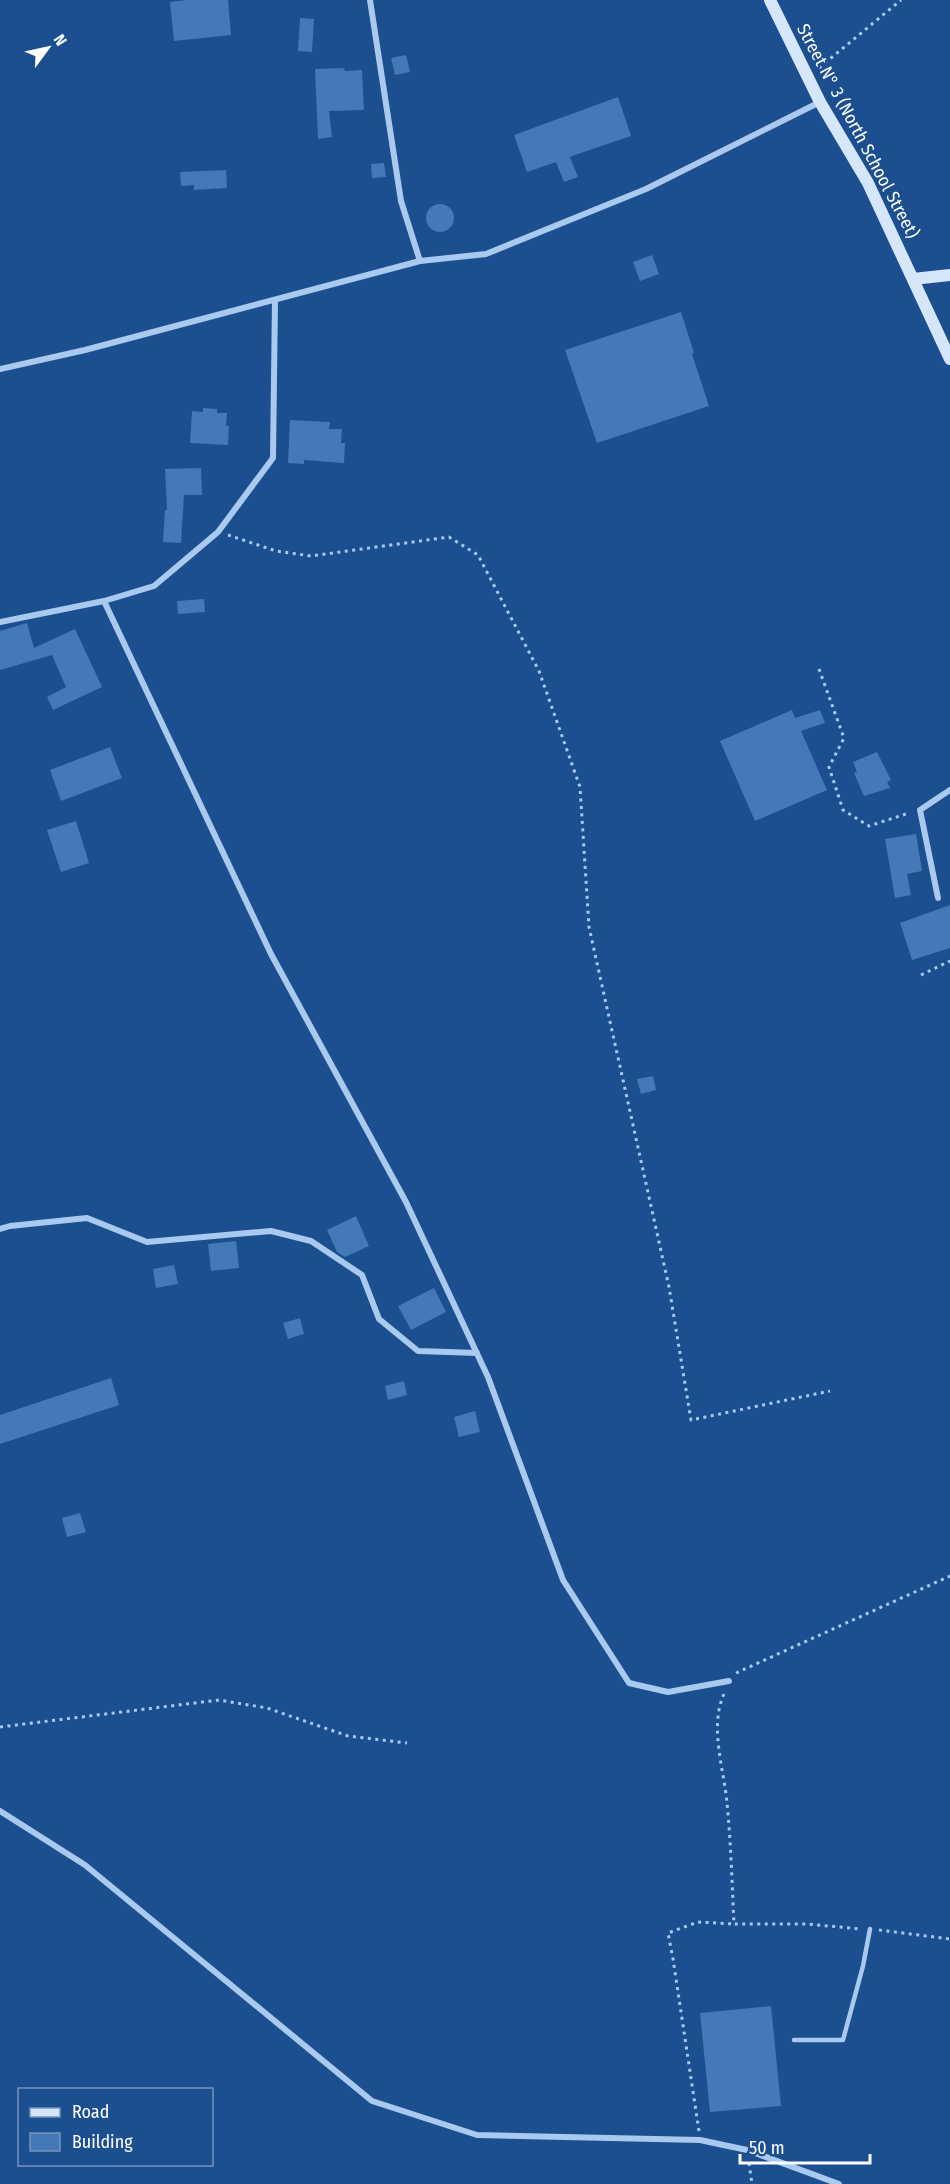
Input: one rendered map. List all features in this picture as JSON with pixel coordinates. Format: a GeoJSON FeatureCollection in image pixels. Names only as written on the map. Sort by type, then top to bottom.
{"type":"FeatureCollection","features":[{"type":"Feature","properties":{"kind":"street"},"geometry":{"type":"LineString","coordinates":[[370,0],[401,201],[420,261]]}},
{"type":"Feature","properties":{"kind":"street","name":"Street N° 3 (North School Street)"},"geometry":{"type":"LineString","coordinates":[[770,0],[807,78],[868,183],[950,359]]}},
{"type":"Feature","properties":{"kind":"street"},"geometry":{"type":"LineString","coordinates":[[0,369],[85,350],[420,261],[486,254],[646,189],[820,102]]}},
{"type":"Feature","properties":{"kind":"street"},"geometry":{"type":"LineString","coordinates":[[913,279],[950,275]]}},
{"type":"Feature","properties":{"kind":"street"},"geometry":{"type":"LineString","coordinates":[[0,622],[104,601],[154,586],[218,532],[273,458],[275,300]]}},
{"type":"Feature","properties":{"kind":"street"},"geometry":{"type":"LineString","coordinates":[[104,601],[271,954],[406,1202],[477,1353],[563,1580],[629,1683],[668,1692],[729,1681]]}},
{"type":"Feature","properties":{"kind":"street"},"geometry":{"type":"LineString","coordinates":[[938,898],[920,810],[950,790]]}},
{"type":"Feature","properties":{"kind":"street"},"geometry":{"type":"LineString","coordinates":[[0,1229],[87,1218],[147,1242],[271,1231],[311,1241],[362,1275],[379,1319],[417,1351],[477,1353]]}},
{"type":"Feature","properties":{"kind":"street"},"geometry":{"type":"LineString","coordinates":[[0,1811],[85,1865],[372,2101],[477,2135],[700,2140],[747,2150],[839,2184]]}},
{"type":"Feature","properties":{"kind":"lane"},"geometry":{"type":"LineString","coordinates":[[794,2040],[843,2040],[863,1966],[870,1929]]}},
{"type":"Feature","properties":{"kind":"path"},"geometry":{"type":"LineString","coordinates":[[807,78],[901,0]]}},
{"type":"Feature","properties":{"kind":"path"},"geometry":{"type":"LineString","coordinates":[[218,532],[276,550],[311,556],[449,537],[478,555],[539,671],[580,787],[589,927],[669,1287],[691,1420],[830,1391]]}},
{"type":"Feature","properties":{"kind":"path"},"geometry":{"type":"LineString","coordinates":[[819,669],[844,738],[829,767],[843,810],[869,826],[920,810]]}},
{"type":"Feature","properties":{"kind":"path"},"geometry":{"type":"LineString","coordinates":[[921,975],[950,961]]}},
{"type":"Feature","properties":{"kind":"path"},"geometry":{"type":"LineString","coordinates":[[734,1924],[727,1803],[718,1707],[729,1681],[734,1673],[950,1576]]}},
{"type":"Feature","properties":{"kind":"path"},"geometry":{"type":"LineString","coordinates":[[0,1727],[219,1700],[267,1708],[348,1736],[407,1743]]}},
{"type":"Feature","properties":{"kind":"path"},"geometry":{"type":"LineString","coordinates":[[700,2140],[668,1933],[698,1922],[807,1924],[950,1939]]}},
{"type":"Feature","properties":{"kind":"path"},"geometry":{"type":"LineString","coordinates":[[747,2150],[752,2184]]}},
{"type":"Feature","properties":{"kind":"building"},"geometry":{"type":"Polygon","coordinates":[[[228,0],[231,35],[174,41],[170,2],[228,0]]]}},
{"type":"Feature","properties":{"kind":"building"},"geometry":{"type":"Polygon","coordinates":[[[300,18],[314,19],[312,52],[298,51],[300,18]]]}},
{"type":"Feature","properties":{"kind":"building"},"geometry":{"type":"Polygon","coordinates":[[[406,55],[410,72],[395,75],[391,58],[406,55]]]}},
{"type":"Feature","properties":{"kind":"building"},"geometry":{"type":"Polygon","coordinates":[[[344,68],[345,71],[362,70],[364,110],[329,111],[332,137],[318,139],[315,69],[344,68]]]}},
{"type":"Feature","properties":{"kind":"building"},"geometry":{"type":"Polygon","coordinates":[[[618,97],[631,136],[570,157],[578,177],[564,182],[556,162],[527,172],[514,135],[618,97]]]}},
{"type":"Feature","properties":{"kind":"building"},"geometry":{"type":"Polygon","coordinates":[[[384,163],[386,177],[372,178],[371,164],[384,163]]]}},
{"type":"Feature","properties":{"kind":"building"},"geometry":{"type":"Polygon","coordinates":[[[226,170],[227,188],[194,190],[194,185],[181,186],[180,172],[226,170]]]}},
{"type":"Feature","properties":{"kind":"building"},"geometry":{"type":"Polygon","coordinates":[[[440,204],[450,208],[454,218],[450,228],[440,232],[430,228],[426,218],[430,208],[440,204]]]}},
{"type":"Feature","properties":{"kind":"building"},"geometry":{"type":"Polygon","coordinates":[[[652,255],[659,274],[640,281],[633,262],[652,255]]]}},
{"type":"Feature","properties":{"kind":"building"},"geometry":{"type":"Polygon","coordinates":[[[681,312],[709,406],[597,443],[565,350],[681,312]]]}},
{"type":"Feature","properties":{"kind":"building"},"geometry":{"type":"Polygon","coordinates":[[[203,408],[217,409],[217,413],[227,413],[228,445],[190,443],[192,411],[203,412],[203,408]]]}},
{"type":"Feature","properties":{"kind":"building"},"geometry":{"type":"Polygon","coordinates":[[[290,420],[330,422],[329,429],[342,429],[341,443],[345,443],[344,463],[304,460],[304,464],[288,463],[290,420]]]}},
{"type":"Feature","properties":{"kind":"building"},"geometry":{"type":"Polygon","coordinates":[[[201,468],[202,495],[184,495],[181,543],[163,542],[165,510],[167,510],[165,469],[201,468]]]}},
{"type":"Feature","properties":{"kind":"building"},"geometry":{"type":"Polygon","coordinates":[[[204,599],[205,612],[178,614],[177,601],[204,599]]]}},
{"type":"Feature","properties":{"kind":"building"},"geometry":{"type":"Polygon","coordinates":[[[27,623],[34,648],[75,629],[102,687],[53,710],[47,697],[66,687],[52,655],[0,670],[0,631],[27,623]]]}},
{"type":"Feature","properties":{"kind":"building"},"geometry":{"type":"Polygon","coordinates":[[[792,710],[795,718],[820,710],[825,723],[801,731],[827,790],[755,821],[720,741],[792,710]]]}},
{"type":"Feature","properties":{"kind":"building"},"geometry":{"type":"Polygon","coordinates":[[[110,747],[122,778],[61,801],[50,770],[110,747]]]}},
{"type":"Feature","properties":{"kind":"building"},"geometry":{"type":"Polygon","coordinates":[[[877,752],[891,780],[887,782],[890,788],[864,796],[854,773],[857,772],[853,762],[877,752]]]}},
{"type":"Feature","properties":{"kind":"building"},"geometry":{"type":"Polygon","coordinates":[[[76,821],[89,863],[61,872],[47,830],[76,821]]]}},
{"type":"Feature","properties":{"kind":"building"},"geometry":{"type":"Polygon","coordinates":[[[916,834],[922,871],[907,874],[911,895],[895,898],[885,839],[916,834]]]}},
{"type":"Feature","properties":{"kind":"building"},"geometry":{"type":"Polygon","coordinates":[[[950,905],[950,948],[912,960],[900,923],[950,905]]]}},
{"type":"Feature","properties":{"kind":"building"},"geometry":{"type":"Polygon","coordinates":[[[653,1076],[656,1090],[641,1094],[637,1079],[653,1076]]]}},
{"type":"Feature","properties":{"kind":"building"},"geometry":{"type":"Polygon","coordinates":[[[356,1216],[369,1246],[345,1257],[337,1252],[327,1230],[356,1216]]]}},
{"type":"Feature","properties":{"kind":"building"},"geometry":{"type":"Polygon","coordinates":[[[236,1241],[239,1268],[211,1271],[208,1244],[236,1241]]]}},
{"type":"Feature","properties":{"kind":"building"},"geometry":{"type":"Polygon","coordinates":[[[174,1265],[178,1284],[156,1288],[153,1269],[174,1265]]]}},
{"type":"Feature","properties":{"kind":"building"},"geometry":{"type":"Polygon","coordinates":[[[434,1288],[446,1312],[411,1330],[398,1306],[434,1288]]]}},
{"type":"Feature","properties":{"kind":"building"},"geometry":{"type":"Polygon","coordinates":[[[300,1318],[304,1334],[288,1339],[283,1323],[300,1318]]]}},
{"type":"Feature","properties":{"kind":"building"},"geometry":{"type":"Polygon","coordinates":[[[111,1378],[119,1405],[0,1444],[0,1415],[111,1378]]]}},
{"type":"Feature","properties":{"kind":"building"},"geometry":{"type":"Polygon","coordinates":[[[404,1381],[407,1395],[388,1400],[385,1386],[404,1381]]]}},
{"type":"Feature","properties":{"kind":"building"},"geometry":{"type":"Polygon","coordinates":[[[475,1411],[480,1432],[459,1437],[454,1417],[475,1411]]]}},
{"type":"Feature","properties":{"kind":"building"},"geometry":{"type":"Polygon","coordinates":[[[80,1513],[86,1532],[67,1537],[62,1518],[80,1513]]]}},
{"type":"Feature","properties":{"kind":"building"},"geometry":{"type":"Polygon","coordinates":[[[771,2006],[781,2106],[710,2112],[700,2013],[771,2006]]]}}]}
